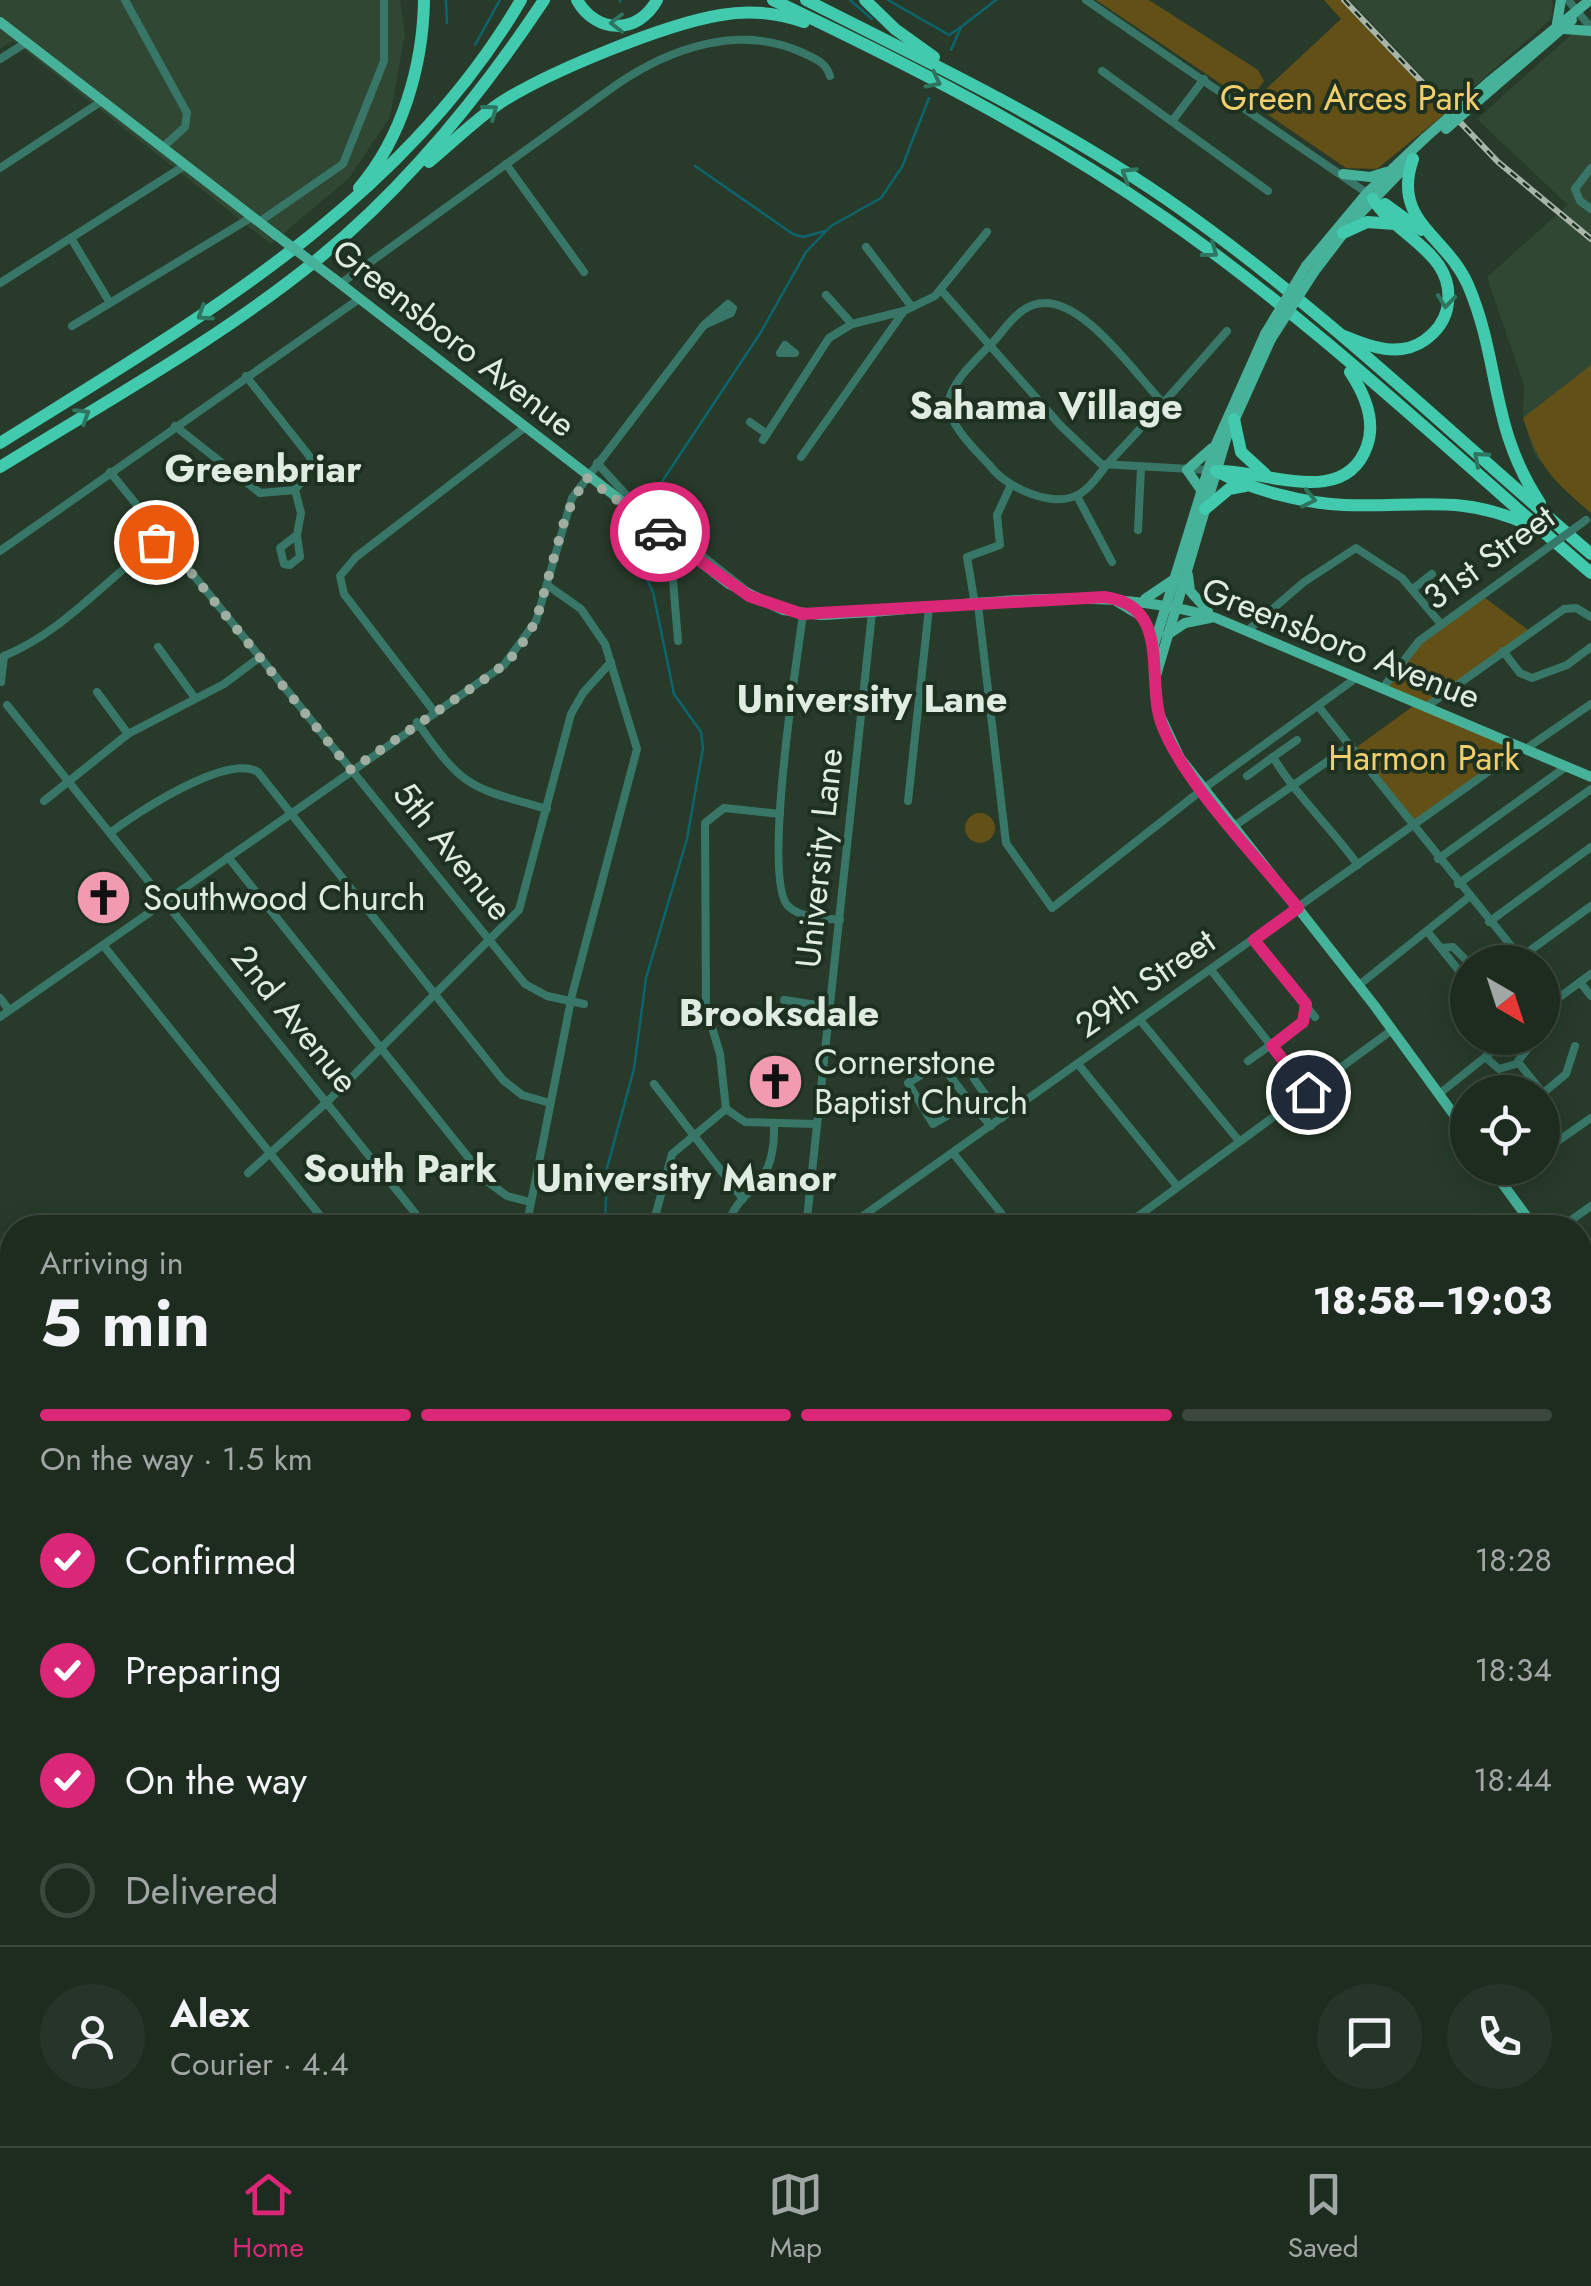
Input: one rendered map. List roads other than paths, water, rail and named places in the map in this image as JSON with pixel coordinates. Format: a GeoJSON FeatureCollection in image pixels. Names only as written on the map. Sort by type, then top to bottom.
{"type":"FeatureCollection","features":[{"type":"Feature","properties":{"kind":"highway"},"geometry":{"type":"LineString","coordinates":[[414,0],[419,46]]}},
{"type":"Feature","properties":{"kind":"highway"},"geometry":{"type":"LineString","coordinates":[[324,226],[386,148],[408,95],[424,0]]}},
{"type":"Feature","properties":{"kind":"highway"},"geometry":{"type":"LineString","coordinates":[[0,442],[210,311],[366,191],[432,121],[522,0]]}},
{"type":"Feature","properties":{"kind":"highway"},"geometry":{"type":"LineString","coordinates":[[388,195],[476,96],[544,0]]}},
{"type":"Feature","properties":{"kind":"highway"},"geometry":{"type":"LineString","coordinates":[[577,0],[593,19],[616,27],[640,20],[657,0]]}},
{"type":"Feature","properties":{"kind":"highway"},"geometry":{"type":"LineString","coordinates":[[773,0],[952,89],[1104,178],[1225,262],[1548,526],[1591,554]]}},
{"type":"Feature","properties":{"kind":"highway"},"geometry":{"type":"LineString","coordinates":[[806,0],[970,80]]}},
{"type":"Feature","properties":{"kind":"highway"},"geometry":{"type":"LineString","coordinates":[[865,0],[895,30],[970,80],[1167,200],[1333,331],[1548,526],[1591,573]]}},
{"type":"Feature","properties":{"kind":"highway"},"geometry":{"type":"LineString","coordinates":[[0,467],[252,308],[320,257],[484,115],[532,84],[703,19],[740,13],[777,15],[848,37]]}},
{"type":"Feature","properties":{"kind":"highway"},"geometry":{"type":"LineString","coordinates":[[1413,159],[1406,196],[1458,266],[1473,299],[1513,459],[1548,526]]}},
{"type":"Feature","properties":{"kind":"highway"},"geometry":{"type":"LineString","coordinates":[[1333,331],[1397,350],[1420,343],[1439,327],[1448,304],[1447,280],[1439,263],[1370,196]]}},
{"type":"Feature","properties":{"kind":"highway"},"geometry":{"type":"LineString","coordinates":[[1370,196],[1436,241]]}},
{"type":"Feature","properties":{"kind":"highway"},"geometry":{"type":"LineString","coordinates":[[1343,233],[1374,222],[1397,224]]}},
{"type":"Feature","properties":{"kind":"highway"},"geometry":{"type":"LineString","coordinates":[[1212,470],[1330,481],[1360,461],[1370,438],[1369,414],[1339,358]]}},
{"type":"Feature","properties":{"kind":"highway"},"geometry":{"type":"LineString","coordinates":[[1234,419],[1241,452],[1267,476]]}},
{"type":"Feature","properties":{"kind":"highway"},"geometry":{"type":"LineString","coordinates":[[1212,470],[1253,486],[1344,505],[1473,504],[1548,526]]}},
{"type":"Feature","properties":{"kind":"highway"},"geometry":{"type":"LineString","coordinates":[[1205,508],[1228,490],[1253,486]]}},
{"type":"Feature","properties":{"kind":"main road"},"geometry":{"type":"LineString","coordinates":[[1560,26],[1564,0]]}},
{"type":"Feature","properties":{"kind":"main road"},"geometry":{"type":"LineString","coordinates":[[1154,645],[1205,508],[1216,444],[1268,336],[1310,269],[1392,170],[1590,0]]}},
{"type":"Feature","properties":{"kind":"main road","name":"Greensboro Avenue"},"geometry":{"type":"LineString","coordinates":[[0,22],[586,477],[749,596],[802,614],[1110,598],[1172,605],[1216,618],[1586,774]]}},
{"type":"Feature","properties":{"kind":"main road"},"geometry":{"type":"LineString","coordinates":[[1560,26],[1591,29]]}},
{"type":"Feature","properties":{"kind":"main road"},"geometry":{"type":"LineString","coordinates":[[1310,269],[1370,196],[1428,141]]}},
{"type":"Feature","properties":{"kind":"main road"},"geometry":{"type":"LineString","coordinates":[[1343,174],[1370,177],[1392,170]]}},
{"type":"Feature","properties":{"kind":"main road"},"geometry":{"type":"LineString","coordinates":[[1216,618],[1199,606],[1182,575],[1201,490],[1268,336]]}},
{"type":"Feature","properties":{"kind":"main road"},"geometry":{"type":"LineString","coordinates":[[1201,490],[1186,470],[1216,444]]}},
{"type":"Feature","properties":{"kind":"main road"},"geometry":{"type":"LineString","coordinates":[[1142,599],[1159,593],[1182,575]]}},
{"type":"Feature","properties":{"kind":"main road"},"geometry":{"type":"LineString","coordinates":[[1110,598],[1145,620],[1154,645],[1155,680],[1167,737],[1203,789],[1359,985],[1450,1110]]}},
{"type":"Feature","properties":{"kind":"main road"},"geometry":{"type":"LineString","coordinates":[[1155,680],[1172,605]]}},
{"type":"Feature","properties":{"kind":"main road"},"geometry":{"type":"LineString","coordinates":[[1167,635],[1185,623],[1216,618]]}},
{"type":"Feature","properties":{"kind":"main road"},"geometry":{"type":"LineString","coordinates":[[1504,1185],[1526,1215]]}},
{"type":"Feature","properties":{"kind":"street"},"geometry":{"type":"LineString","coordinates":[[125,0],[186,114],[185,127],[162,148]]}},
{"type":"Feature","properties":{"kind":"street"},"geometry":{"type":"LineString","coordinates":[[72,326],[343,164],[383,64],[384,0]]}},
{"type":"Feature","properties":{"kind":"street"},"geometry":{"type":"LineString","coordinates":[[1086,0],[1370,196]]}},
{"type":"Feature","properties":{"kind":"street"},"geometry":{"type":"LineString","coordinates":[[1564,0],[1591,29]]}},
{"type":"Feature","properties":{"kind":"street"},"geometry":{"type":"LineString","coordinates":[[337,281],[631,74],[714,41],[732,38],[786,46],[825,65],[830,76]]}},
{"type":"Feature","properties":{"kind":"street"},"geometry":{"type":"LineString","coordinates":[[0,60],[27,42]]}},
{"type":"Feature","properties":{"kind":"street"},"geometry":{"type":"LineString","coordinates":[[1102,71],[1268,191]]}},
{"type":"Feature","properties":{"kind":"street"},"geometry":{"type":"LineString","coordinates":[[1173,120],[1204,80]]}},
{"type":"Feature","properties":{"kind":"street"},"geometry":{"type":"LineString","coordinates":[[0,168],[102,101]]}},
{"type":"Feature","properties":{"kind":"street"},"geometry":{"type":"LineString","coordinates":[[506,164],[584,272]]}},
{"type":"Feature","properties":{"kind":"street"},"geometry":{"type":"LineString","coordinates":[[0,284],[184,166]]}},
{"type":"Feature","properties":{"kind":"street"},"geometry":{"type":"LineString","coordinates":[[1591,168],[1575,189],[1580,201],[1591,209]]}},
{"type":"Feature","properties":{"kind":"street"},"geometry":{"type":"LineString","coordinates":[[750,422],[765,437],[829,338],[852,324],[908,309],[942,290],[987,232]]}},
{"type":"Feature","properties":{"kind":"street"},"geometry":{"type":"LineString","coordinates":[[71,238],[110,304]]}},
{"type":"Feature","properties":{"kind":"street"},"geometry":{"type":"LineString","coordinates":[[866,247],[908,309]]}},
{"type":"Feature","properties":{"kind":"street"},"geometry":{"type":"LineString","coordinates":[[942,290],[1105,467],[1212,470]]}},
{"type":"Feature","properties":{"kind":"street"},"geometry":{"type":"LineString","coordinates":[[826,294],[852,324]]}},
{"type":"Feature","properties":{"kind":"street"},"geometry":{"type":"LineString","coordinates":[[0,551],[358,299]]}},
{"type":"Feature","properties":{"kind":"street"},"geometry":{"type":"LineString","coordinates":[[1162,404],[1089,322],[1064,304],[1046,302],[1028,307],[991,344],[954,386],[948,410],[957,426],[1010,487],[1033,494],[1077,496],[1121,450],[1162,404],[1227,331]]}},
{"type":"Feature","properties":{"kind":"street"},"geometry":{"type":"LineString","coordinates":[[801,456],[908,309]]}},
{"type":"Feature","properties":{"kind":"street"},"geometry":{"type":"LineString","coordinates":[[0,1017],[513,656],[536,621],[566,515],[586,477],[704,325]]}},
{"type":"Feature","properties":{"kind":"street"},"geometry":{"type":"LineString","coordinates":[[795,353],[809,364]]}},
{"type":"Feature","properties":{"kind":"street"},"geometry":{"type":"LineString","coordinates":[[175,426],[260,493],[295,490],[311,469],[310,457],[246,376]]}},
{"type":"Feature","properties":{"kind":"street"},"geometry":{"type":"LineString","coordinates":[[434,710],[344,594],[340,576],[356,557],[524,428]]}},
{"type":"Feature","properties":{"kind":"street"},"geometry":{"type":"LineString","coordinates":[[1121,450],[1128,467]]}},
{"type":"Feature","properties":{"kind":"street"},"geometry":{"type":"LineString","coordinates":[[597,464],[629,498],[748,588],[749,596]]}},
{"type":"Feature","properties":{"kind":"street"},"geometry":{"type":"LineString","coordinates":[[1138,530],[1141,468]]}},
{"type":"Feature","properties":{"kind":"street","name":"5th Avenue"},"geometry":{"type":"LineString","coordinates":[[110,472],[525,984],[584,1004]]}},
{"type":"Feature","properties":{"kind":"street"},"geometry":{"type":"LineString","coordinates":[[1010,487],[997,515],[1000,545],[967,557],[977,605],[1006,843],[1052,908],[1203,789],[1356,678]]}},
{"type":"Feature","properties":{"kind":"street"},"geometry":{"type":"LineString","coordinates":[[295,490],[301,513],[297,535]]}},
{"type":"Feature","properties":{"kind":"street"},"geometry":{"type":"LineString","coordinates":[[1077,496],[1112,562]]}},
{"type":"Feature","properties":{"kind":"street","name":"31st Street"},"geometry":{"type":"LineString","coordinates":[[1382,688],[1402,658],[1441,624],[1589,519]]}},
{"type":"Feature","properties":{"kind":"street"},"geometry":{"type":"LineString","coordinates":[[1,682],[2,655],[96,597],[125,565],[163,538]]}},
{"type":"Feature","properties":{"kind":"street"},"geometry":{"type":"LineString","coordinates":[[678,641],[672,568],[679,546]]}},
{"type":"Feature","properties":{"kind":"street"},"geometry":{"type":"LineString","coordinates":[[1247,631],[1304,582],[1356,548],[1413,589],[1441,624]]}},
{"type":"Feature","properties":{"kind":"street"},"geometry":{"type":"LineString","coordinates":[[1413,589],[1432,574]]}},
{"type":"Feature","properties":{"kind":"street"},"geometry":{"type":"LineString","coordinates":[[528,1215],[570,1002],[637,754],[637,736],[596,628],[581,608],[547,585]]}},
{"type":"Feature","properties":{"kind":"street"},"geometry":{"type":"LineString","coordinates":[[908,801],[929,608]]}},
{"type":"Feature","properties":{"kind":"street"},"geometry":{"type":"LineString","coordinates":[[1426,707],[1564,609],[1576,608],[1591,617]]}},
{"type":"Feature","properties":{"kind":"street","name":"University Lane"},"geometry":{"type":"LineString","coordinates":[[807,1215],[872,613]]}},
{"type":"Feature","properties":{"kind":"street"},"geometry":{"type":"LineString","coordinates":[[802,614],[780,814],[778,872],[784,900],[798,912],[840,920]]}},
{"type":"Feature","properties":{"kind":"street"},"geometry":{"type":"LineString","coordinates":[[158,647],[195,698]]}},
{"type":"Feature","properties":{"kind":"street"},"geometry":{"type":"LineString","coordinates":[[1503,651],[1520,674],[1532,678],[1567,665],[1591,647]]}},
{"type":"Feature","properties":{"kind":"street"},"geometry":{"type":"LineString","coordinates":[[44,801],[128,734],[224,684],[260,657]]}},
{"type":"Feature","properties":{"kind":"street"},"geometry":{"type":"LineString","coordinates":[[248,1173],[327,1102],[519,910],[571,714],[611,662]]}},
{"type":"Feature","properties":{"kind":"street"},"geometry":{"type":"LineString","coordinates":[[96,692],[128,734]]}},
{"type":"Feature","properties":{"kind":"street"},"geometry":{"type":"LineString","coordinates":[[793,700],[863,710]]}},
{"type":"Feature","properties":{"kind":"street","name":"29th Street"},"geometry":{"type":"LineString","coordinates":[[864,1215],[1591,704]]}},
{"type":"Feature","properties":{"kind":"street","name":"2nd Avenue"},"geometry":{"type":"LineString","coordinates":[[7,705],[418,1215]]}},
{"type":"Feature","properties":{"kind":"street"},"geometry":{"type":"LineString","coordinates":[[1318,706],[1509,945]]}},
{"type":"Feature","properties":{"kind":"street"},"geometry":{"type":"LineString","coordinates":[[417,722],[475,788],[547,810]]}},
{"type":"Feature","properties":{"kind":"street"},"geometry":{"type":"LineString","coordinates":[[1247,776],[1297,740]]}},
{"type":"Feature","properties":{"kind":"street"},"geometry":{"type":"LineString","coordinates":[[1234,827],[1351,745]]}},
{"type":"Feature","properties":{"kind":"street"},"geometry":{"type":"LineString","coordinates":[[1273,756],[1292,787],[1358,865]]}},
{"type":"Feature","properties":{"kind":"street"},"geometry":{"type":"LineString","coordinates":[[1586,774],[1591,764]]}},
{"type":"Feature","properties":{"kind":"street"},"geometry":{"type":"LineString","coordinates":[[110,833],[155,803],[229,769],[248,766],[512,1088],[550,1103]]}},
{"type":"Feature","properties":{"kind":"street"},"geometry":{"type":"LineString","coordinates":[[1438,859],[1567,766]]}},
{"type":"Feature","properties":{"kind":"street"},"geometry":{"type":"LineString","coordinates":[[1458,884],[1591,788]]}},
{"type":"Feature","properties":{"kind":"street"},"geometry":{"type":"LineString","coordinates":[[780,814],[724,808],[705,823],[706,1007],[720,1054],[726,1109],[745,1122],[816,1124]]}},
{"type":"Feature","properties":{"kind":"street"},"geometry":{"type":"LineString","coordinates":[[1489,922],[1591,848]]}},
{"type":"Feature","properties":{"kind":"street"},"geometry":{"type":"LineString","coordinates":[[228,856],[492,1186],[530,1202]]}},
{"type":"Feature","properties":{"kind":"street"},"geometry":{"type":"LineString","coordinates":[[1359,985],[1470,897]]}},
{"type":"Feature","properties":{"kind":"street"},"geometry":{"type":"LineString","coordinates":[[1541,945],[1591,906]]}},
{"type":"Feature","properties":{"kind":"street"},"geometry":{"type":"LineString","coordinates":[[1427,931],[1450,959]]}},
{"type":"Feature","properties":{"kind":"street"},"geometry":{"type":"LineString","coordinates":[[1254,940],[1315,1017]]}},
{"type":"Feature","properties":{"kind":"street"},"geometry":{"type":"LineString","coordinates":[[103,945],[320,1215]]}},
{"type":"Feature","properties":{"kind":"street"},"geometry":{"type":"LineString","coordinates":[[1441,948],[1450,947]]}},
{"type":"Feature","properties":{"kind":"street"},"geometry":{"type":"LineString","coordinates":[[1211,970],[1308,1092]]}},
{"type":"Feature","properties":{"kind":"street"},"geometry":{"type":"LineString","coordinates":[[1560,996],[1591,974]]}},
{"type":"Feature","properties":{"kind":"street"},"geometry":{"type":"LineString","coordinates":[[1580,982],[1591,996]]}},
{"type":"Feature","properties":{"kind":"street"},"geometry":{"type":"LineString","coordinates":[[0,998],[10,1010]]}},
{"type":"Feature","properties":{"kind":"street"},"geometry":{"type":"LineString","coordinates":[[784,1000],[830,1007]]}},
{"type":"Feature","properties":{"kind":"street"},"geometry":{"type":"LineString","coordinates":[[1248,1062],[1303,1022],[1306,1004]]}},
{"type":"Feature","properties":{"kind":"street"},"geometry":{"type":"LineString","coordinates":[[1140,1020],[1238,1141]]}},
{"type":"Feature","properties":{"kind":"street"},"geometry":{"type":"LineString","coordinates":[[1139,1215],[1392,1030]]}},
{"type":"Feature","properties":{"kind":"street"},"geometry":{"type":"LineString","coordinates":[[1560,1079],[1566,1074],[1575,1046]]}},
{"type":"Feature","properties":{"kind":"street"},"geometry":{"type":"LineString","coordinates":[[1438,1094],[1485,1056],[1499,1069],[1518,1062],[1523,1055]]}},
{"type":"Feature","properties":{"kind":"street"},"geometry":{"type":"LineString","coordinates":[[1518,1062],[1528,1075]]}},
{"type":"Feature","properties":{"kind":"street"},"geometry":{"type":"LineString","coordinates":[[970,1102],[933,1124],[908,1083],[940,1063],[991,1126]]}},
{"type":"Feature","properties":{"kind":"street"},"geometry":{"type":"LineString","coordinates":[[1078,1064],[1177,1186]]}},
{"type":"Feature","properties":{"kind":"street"},"geometry":{"type":"LineString","coordinates":[[974,1079],[1002,1118]]}},
{"type":"Feature","properties":{"kind":"street"},"geometry":{"type":"LineString","coordinates":[[654,1084],[743,1199]]}},
{"type":"Feature","properties":{"kind":"street"},"geometry":{"type":"LineString","coordinates":[[655,1215],[669,1160],[692,1135],[726,1109]]}},
{"type":"Feature","properties":{"kind":"street"},"geometry":{"type":"LineString","coordinates":[[1560,1140],[1591,1118]]}},
{"type":"Feature","properties":{"kind":"street"},"geometry":{"type":"LineString","coordinates":[[734,1215],[769,1168],[774,1123]]}},
{"type":"Feature","properties":{"kind":"street"},"geometry":{"type":"LineString","coordinates":[[953,1152],[1003,1215]]}},
{"type":"Feature","properties":{"kind":"waterway"},"geometry":{"type":"LineString","coordinates":[[446,0],[447,23]]}},
{"type":"Feature","properties":{"kind":"waterway"},"geometry":{"type":"LineString","coordinates":[[475,45],[500,0]]}},
{"type":"Feature","properties":{"kind":"waterway"},"geometry":{"type":"LineString","coordinates":[[850,0],[872,19]]}},
{"type":"Feature","properties":{"kind":"waterway"},"geometry":{"type":"LineString","coordinates":[[888,0],[949,35],[961,27]]}},
{"type":"Feature","properties":{"kind":"waterway"},"geometry":{"type":"LineString","coordinates":[[951,50],[961,27],[996,0]]}},
{"type":"Feature","properties":{"kind":"waterway"},"geometry":{"type":"LineString","coordinates":[[646,506],[761,332],[806,252],[831,226],[881,198],[902,167],[929,98]]}},
{"type":"Feature","properties":{"kind":"waterway"},"geometry":{"type":"LineString","coordinates":[[695,166],[793,234],[803,237],[825,231]]}},
{"type":"Feature","properties":{"kind":"waterway"},"geometry":{"type":"LineString","coordinates":[[605,1215],[607,1168],[634,1069],[646,978],[687,839],[703,748],[701,732],[674,694],[653,592],[633,550],[634,523]]}},
{"type":"Feature","properties":{"kind":"railway"},"geometry":{"type":"LineString","coordinates":[[1344,0],[1498,162],[1591,239]]}},
{"type":"Feature","properties":{"kind":"place","name":"Southwood Church"},"geometry":{"type":"Point","coordinates":[104,898]}},
{"type":"Feature","properties":{"kind":"place","name":"Cornerstone Baptist Church"},"geometry":{"type":"Point","coordinates":[775,1082]}},
{"type":"Feature","properties":{"kind":"district","name":"Sahama Village"},"geometry":{"type":"Point","coordinates":[1046,406]}},
{"type":"Feature","properties":{"kind":"district","name":"Greenbriar"},"geometry":{"type":"Point","coordinates":[263,469]}},
{"type":"Feature","properties":{"kind":"district","name":"University Lane"},"geometry":{"type":"Point","coordinates":[872,699]}},
{"type":"Feature","properties":{"kind":"district","name":"Brooksdale"},"geometry":{"type":"Point","coordinates":[779,1013]}},
{"type":"Feature","properties":{"kind":"district","name":"South Park"},"geometry":{"type":"Point","coordinates":[400,1169]}},
{"type":"Feature","properties":{"kind":"district","name":"University Manor"},"geometry":{"type":"Point","coordinates":[686,1178]}},
{"type":"Feature","properties":{"kind":"park label","name":"Green Arces Park"},"geometry":{"type":"Point","coordinates":[1350,98]}},
{"type":"Feature","properties":{"kind":"park label","name":"Harmon Park"},"geometry":{"type":"Point","coordinates":[1424,758]}}]}
